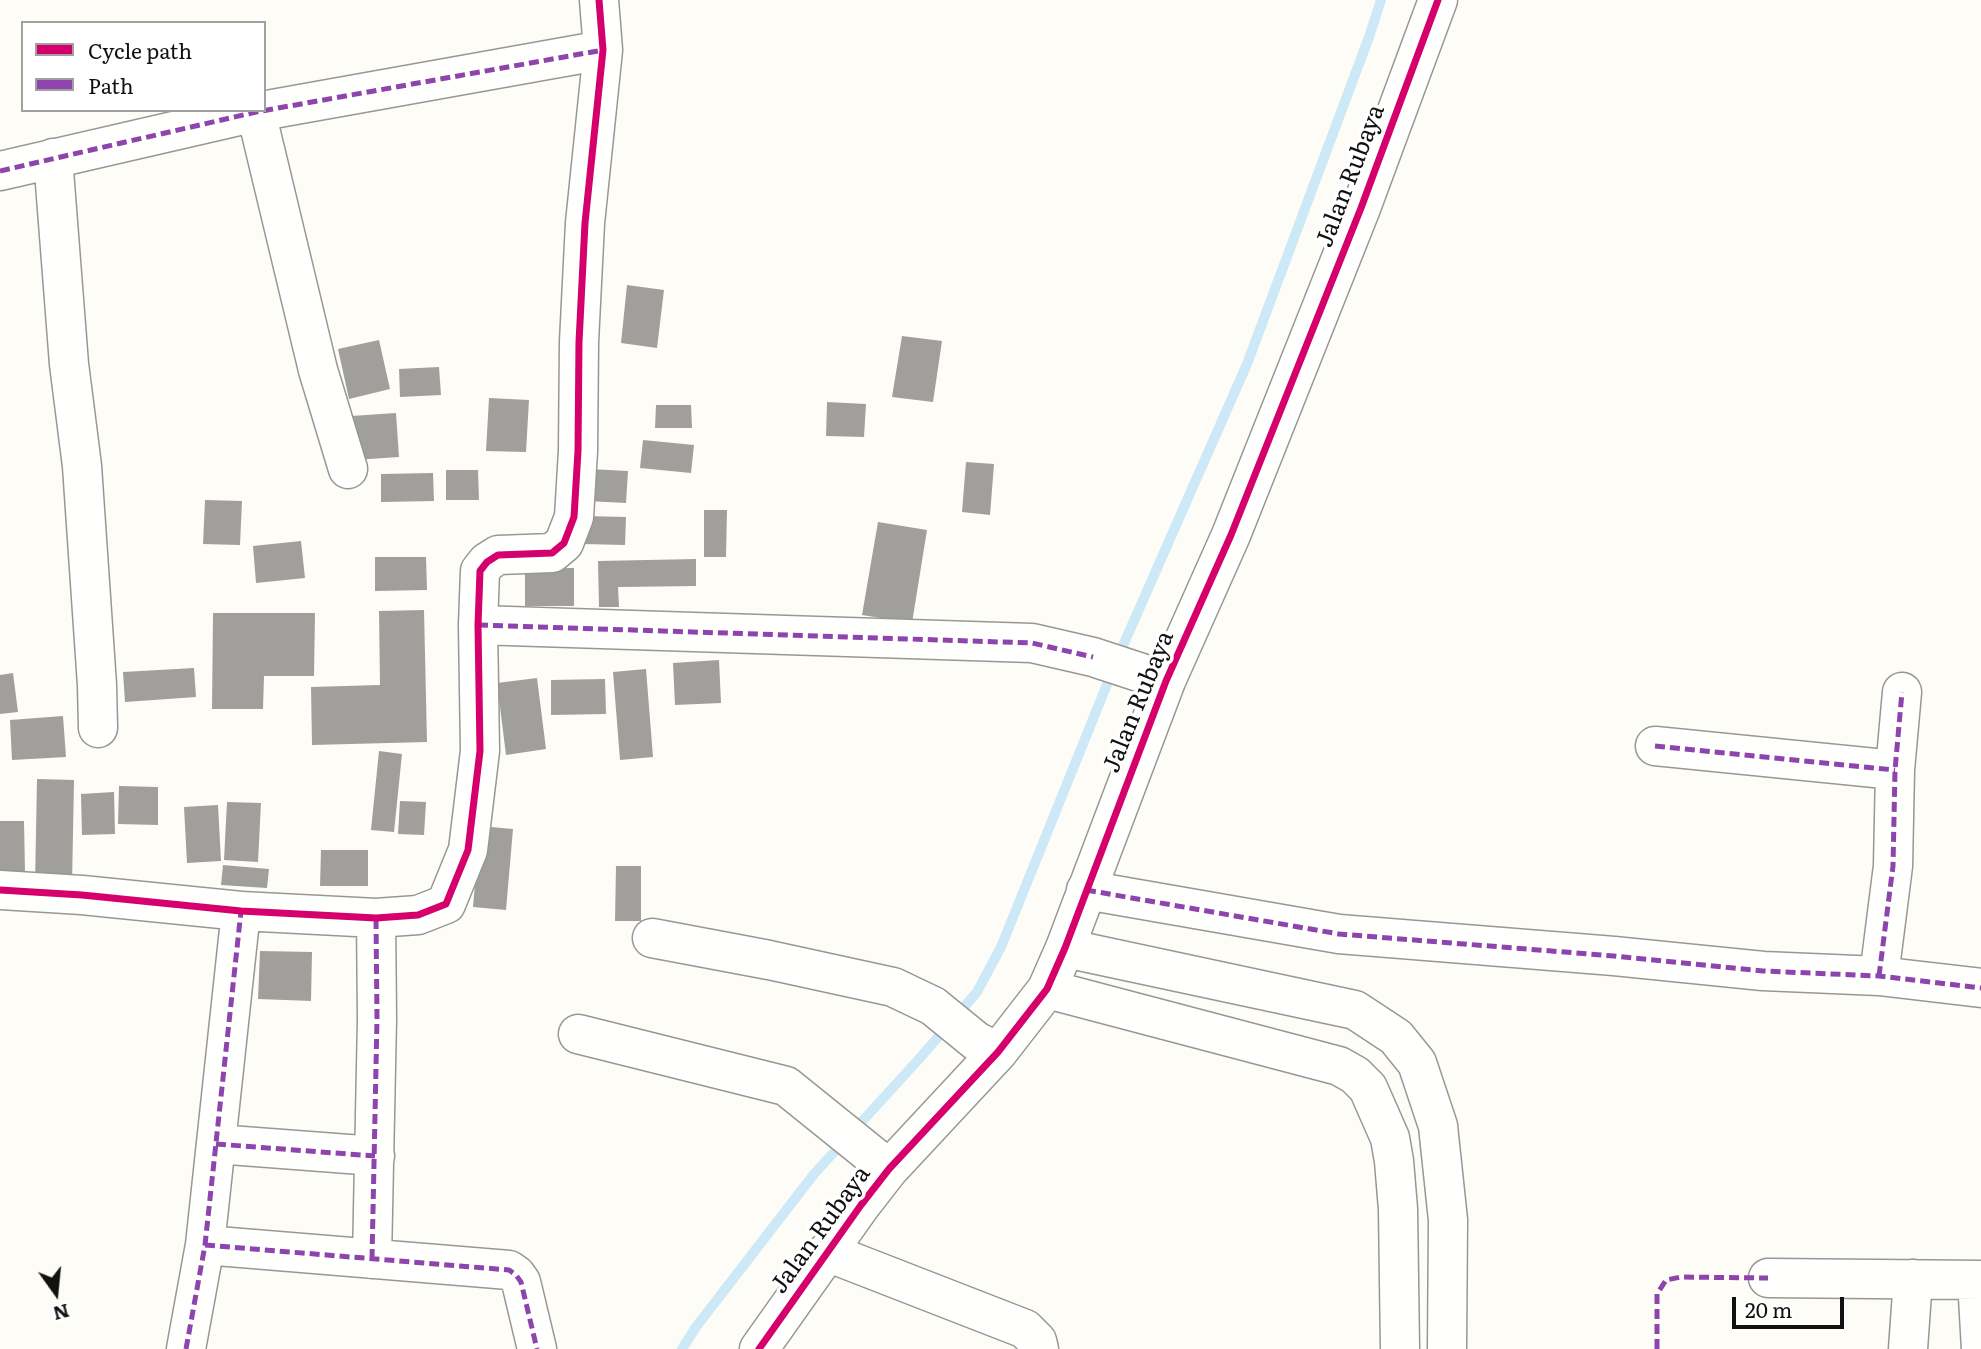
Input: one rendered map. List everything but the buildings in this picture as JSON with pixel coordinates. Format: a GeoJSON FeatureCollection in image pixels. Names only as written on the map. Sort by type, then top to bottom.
{"type":"FeatureCollection","features":[{"type":"Feature","properties":{"kind":"street"},"geometry":{"type":"LineString","coordinates":[[0,890],[82,895],[240,911],[376,918],[418,915],[446,905],[468,850],[480,751],[480,570],[498,555],[552,553],[564,543],[574,517],[578,451],[579,342],[586,223],[603,50],[599,0]]}},
{"type":"Feature","properties":{"kind":"street","name":"Jalan Rubaya"},"geometry":{"type":"LineString","coordinates":[[760,1349],[827,1252],[878,1159],[987,1046],[1047,989],[1086,890],[1154,678],[1231,535],[1361,208],[1438,0]]}},
{"type":"Feature","properties":{"kind":"street"},"geometry":{"type":"LineString","coordinates":[[266,110],[603,50]]}},
{"type":"Feature","properties":{"kind":"street"},"geometry":{"type":"LineString","coordinates":[[0,171],[256,112],[318,370],[348,469]]}},
{"type":"Feature","properties":{"kind":"street"},"geometry":{"type":"LineString","coordinates":[[53,158],[69,364],[82,467],[98,728]]}},
{"type":"Feature","properties":{"kind":"street"},"geometry":{"type":"LineString","coordinates":[[478,625],[1032,643],[1093,657],[1154,678]]}},
{"type":"Feature","properties":{"kind":"street"},"geometry":{"type":"LineString","coordinates":[[1879,976],[1893,866],[1895,770],[1902,692]]}},
{"type":"Feature","properties":{"kind":"street"},"geometry":{"type":"LineString","coordinates":[[1655,746],[1895,770]]}},
{"type":"Feature","properties":{"kind":"street"},"geometry":{"type":"LineString","coordinates":[[1086,890],[1339,934],[1763,971],[1879,976],[1981,988]]}},
{"type":"Feature","properties":{"kind":"street"},"geometry":{"type":"LineString","coordinates":[[186,1349],[205,1245],[240,911]]}},
{"type":"Feature","properties":{"kind":"street"},"geometry":{"type":"LineString","coordinates":[[372,1259],[377,1019],[376,918]]}},
{"type":"Feature","properties":{"kind":"street"},"geometry":{"type":"LineString","coordinates":[[652,938],[893,987],[933,1006],[987,1046]]}},
{"type":"Feature","properties":{"kind":"street"},"geometry":{"type":"LineString","coordinates":[[1065,948],[1355,1010],[1396,1037],[1417,1063],[1438,1126],[1448,1220],[1447,1349]]}},
{"type":"Feature","properties":{"kind":"street"},"geometry":{"type":"LineString","coordinates":[[1047,989],[1339,1066],[1355,1075],[1368,1088],[1390,1138],[1398,1209],[1400,1349]]}},
{"type":"Feature","properties":{"kind":"street"},"geometry":{"type":"LineString","coordinates":[[578,1034],[786,1086],[878,1159]]}},
{"type":"Feature","properties":{"kind":"street"},"geometry":{"type":"LineString","coordinates":[[1390,1138],[1438,1126]]}},
{"type":"Feature","properties":{"kind":"street"},"geometry":{"type":"LineString","coordinates":[[216,1144],[375,1156]]}},
{"type":"Feature","properties":{"kind":"street"},"geometry":{"type":"LineString","coordinates":[[205,1245],[509,1270],[521,1282],[537,1349]]}},
{"type":"Feature","properties":{"kind":"street"},"geometry":{"type":"LineString","coordinates":[[827,1252],[1025,1329],[1037,1341],[1039,1349]]}},
{"type":"Feature","properties":{"kind":"street"},"geometry":{"type":"LineString","coordinates":[[1768,1278],[1979,1280],[1981,1349]]}},
{"type":"Feature","properties":{"kind":"street"},"geometry":{"type":"LineString","coordinates":[[1908,1349],[1913,1279]]}},
{"type":"Feature","properties":{"kind":"waterway"},"geometry":{"type":"LineString","coordinates":[[1118,657],[1247,364],[1381,0]]}},
{"type":"Feature","properties":{"kind":"waterway"},"geometry":{"type":"LineString","coordinates":[[682,1349],[814,1174],[977,992],[1001,947],[1112,672]]}},
{"type":"Feature","properties":{"kind":"marked path"},"geometry":{"type":"LineString","coordinates":[[266,110],[603,50]]}},
{"type":"Feature","properties":{"kind":"marked path"},"geometry":{"type":"LineString","coordinates":[[0,171],[256,112]]}},
{"type":"Feature","properties":{"kind":"marked path"},"geometry":{"type":"LineString","coordinates":[[478,625],[1032,643],[1093,657]]}},
{"type":"Feature","properties":{"kind":"marked path"},"geometry":{"type":"LineString","coordinates":[[1879,976],[1893,866],[1895,770],[1902,692]]}},
{"type":"Feature","properties":{"kind":"marked path"},"geometry":{"type":"LineString","coordinates":[[1655,746],[1895,770]]}},
{"type":"Feature","properties":{"kind":"marked path"},"geometry":{"type":"LineString","coordinates":[[1086,890],[1339,934],[1763,971],[1879,976],[1981,988]]}},
{"type":"Feature","properties":{"kind":"marked path"},"geometry":{"type":"LineString","coordinates":[[186,1349],[205,1245],[241,911]]}},
{"type":"Feature","properties":{"kind":"marked path"},"geometry":{"type":"LineString","coordinates":[[372,1259],[377,1019],[376,918]]}},
{"type":"Feature","properties":{"kind":"marked path"},"geometry":{"type":"LineString","coordinates":[[216,1144],[375,1156]]}},
{"type":"Feature","properties":{"kind":"marked path"},"geometry":{"type":"LineString","coordinates":[[205,1245],[509,1270],[521,1282],[537,1349]]}},
{"type":"Feature","properties":{"kind":"marked path"},"geometry":{"type":"LineString","coordinates":[[1657,1349],[1657,1294],[1666,1280],[1681,1277],[1768,1278]]}},
{"type":"Feature","properties":{"kind":"cycle path"},"geometry":{"type":"LineString","coordinates":[[0,890],[82,895],[241,911],[376,918],[418,915],[446,904],[468,850],[480,751],[480,571],[498,555],[552,553],[564,543],[574,517],[585,223],[603,50],[599,0]]}},
{"type":"Feature","properties":{"kind":"cycle path"},"geometry":{"type":"LineString","coordinates":[[759,1349],[889,1169],[998,1052],[1047,989],[1166,681],[1231,535],[1361,208],[1438,0]]}}]}
